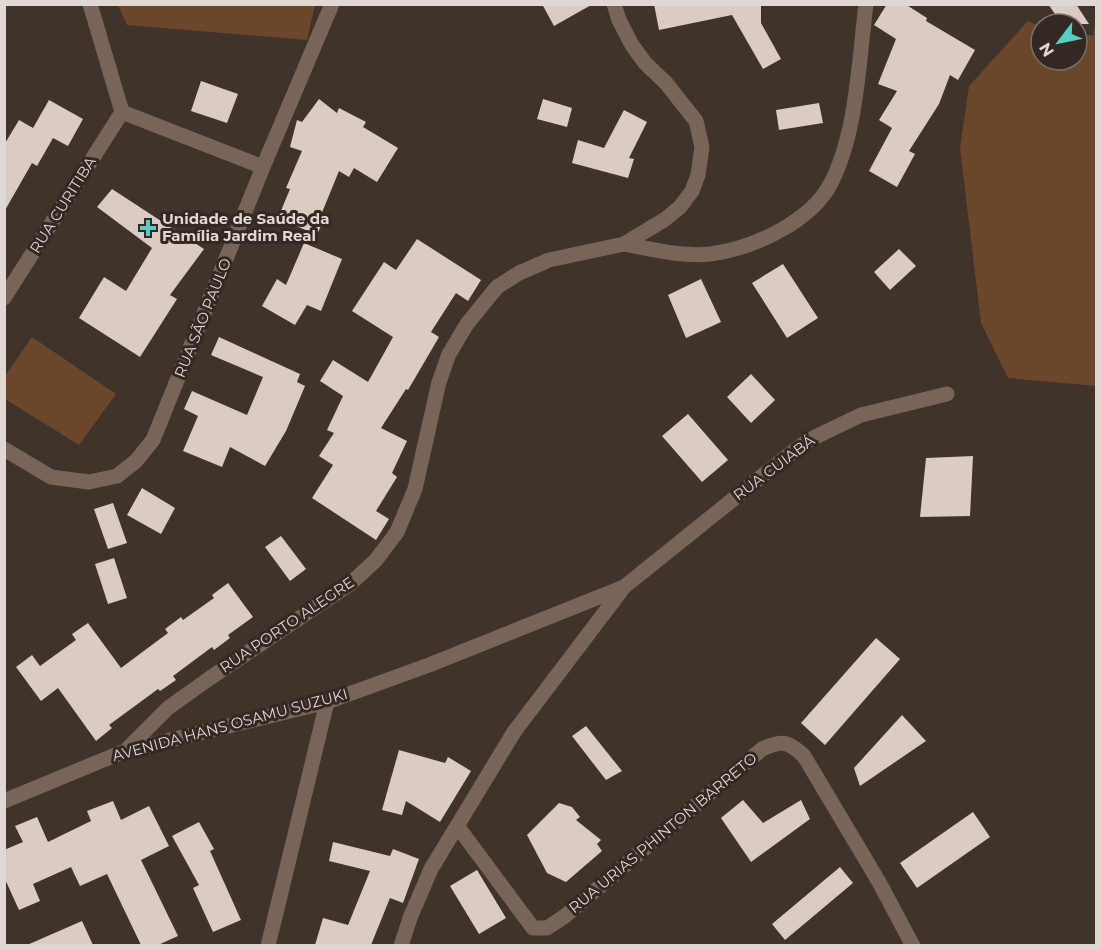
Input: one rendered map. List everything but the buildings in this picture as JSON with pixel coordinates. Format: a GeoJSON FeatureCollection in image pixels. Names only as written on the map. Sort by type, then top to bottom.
{"type":"FeatureCollection","features":[{"type":"Feature","properties":{"kind":"street"},"geometry":{"type":"LineString","coordinates":[[90,4],[122,112],[263,167]]}},
{"type":"Feature","properties":{"kind":"street","name":"RUA SÃO PAULO"},"geometry":{"type":"LineString","coordinates":[[4,449],[51,477],[89,482],[117,476],[136,461],[153,440],[263,167],[332,4]]}},
{"type":"Feature","properties":{"kind":"street","name":"RUA PORTO ALEGRE"},"geometry":{"type":"LineString","coordinates":[[125,751],[168,708],[350,584],[376,560],[397,532],[415,489],[439,382],[449,354],[467,324],[497,287],[519,273],[549,260],[624,244],[664,220],[680,207],[692,191],[698,175],[702,147],[696,121],[632,45],[619,20],[614,4]]}},
{"type":"Feature","properties":{"kind":"street"},"geometry":{"type":"LineString","coordinates":[[624,244],[679,254],[709,254],[740,248],[792,225],[813,206],[831,184],[852,118],[866,4]]}},
{"type":"Feature","properties":{"kind":"street","name":"RUA CURITIBA"},"geometry":{"type":"LineString","coordinates":[[4,298],[122,112]]}},
{"type":"Feature","properties":{"kind":"street","name":"RUA CUIABÁ"},"geometry":{"type":"LineString","coordinates":[[624,587],[809,440],[861,415],[947,394]]}},
{"type":"Feature","properties":{"kind":"street"},"geometry":{"type":"LineString","coordinates":[[401,945],[431,869],[514,732],[624,587]]}},
{"type":"Feature","properties":{"kind":"street","name":"AVENIDA HANS OSAMU SUZUKI"},"geometry":{"type":"LineString","coordinates":[[4,801],[125,751],[327,702],[429,665],[624,587]]}},
{"type":"Feature","properties":{"kind":"street"},"geometry":{"type":"LineString","coordinates":[[268,945],[327,702]]}},
{"type":"Feature","properties":{"kind":"street","name":"RUA URIAS PHINTON BARRETO"},"geometry":{"type":"LineString","coordinates":[[458,827],[533,928],[547,928],[565,916],[762,749],[776,743],[791,744],[804,756],[879,882],[913,945]]}},
{"type":"Feature","properties":{"kind":"shaded area"},"geometry":{"type":"Polygon","coordinates":[[[118,5],[315,5],[307,40],[127,25],[118,5]]]}},
{"type":"Feature","properties":{"kind":"shaded area"},"geometry":{"type":"Polygon","coordinates":[[[1028,21],[1029,72],[1089,72],[1089,35],[1093,35],[1096,21],[1096,386],[1008,378],[981,323],[960,148],[969,86],[1028,21]]]}},
{"type":"Feature","properties":{"kind":"shaded area"},"geometry":{"type":"Polygon","coordinates":[[[32,337],[116,394],[79,445],[5,399],[5,376],[32,337]]]}},
{"type":"Feature","properties":{"kind":"place","name":"Unidade de Saúde da Família Jardim Real"},"geometry":{"type":"Point","coordinates":[148,228]}}]}
